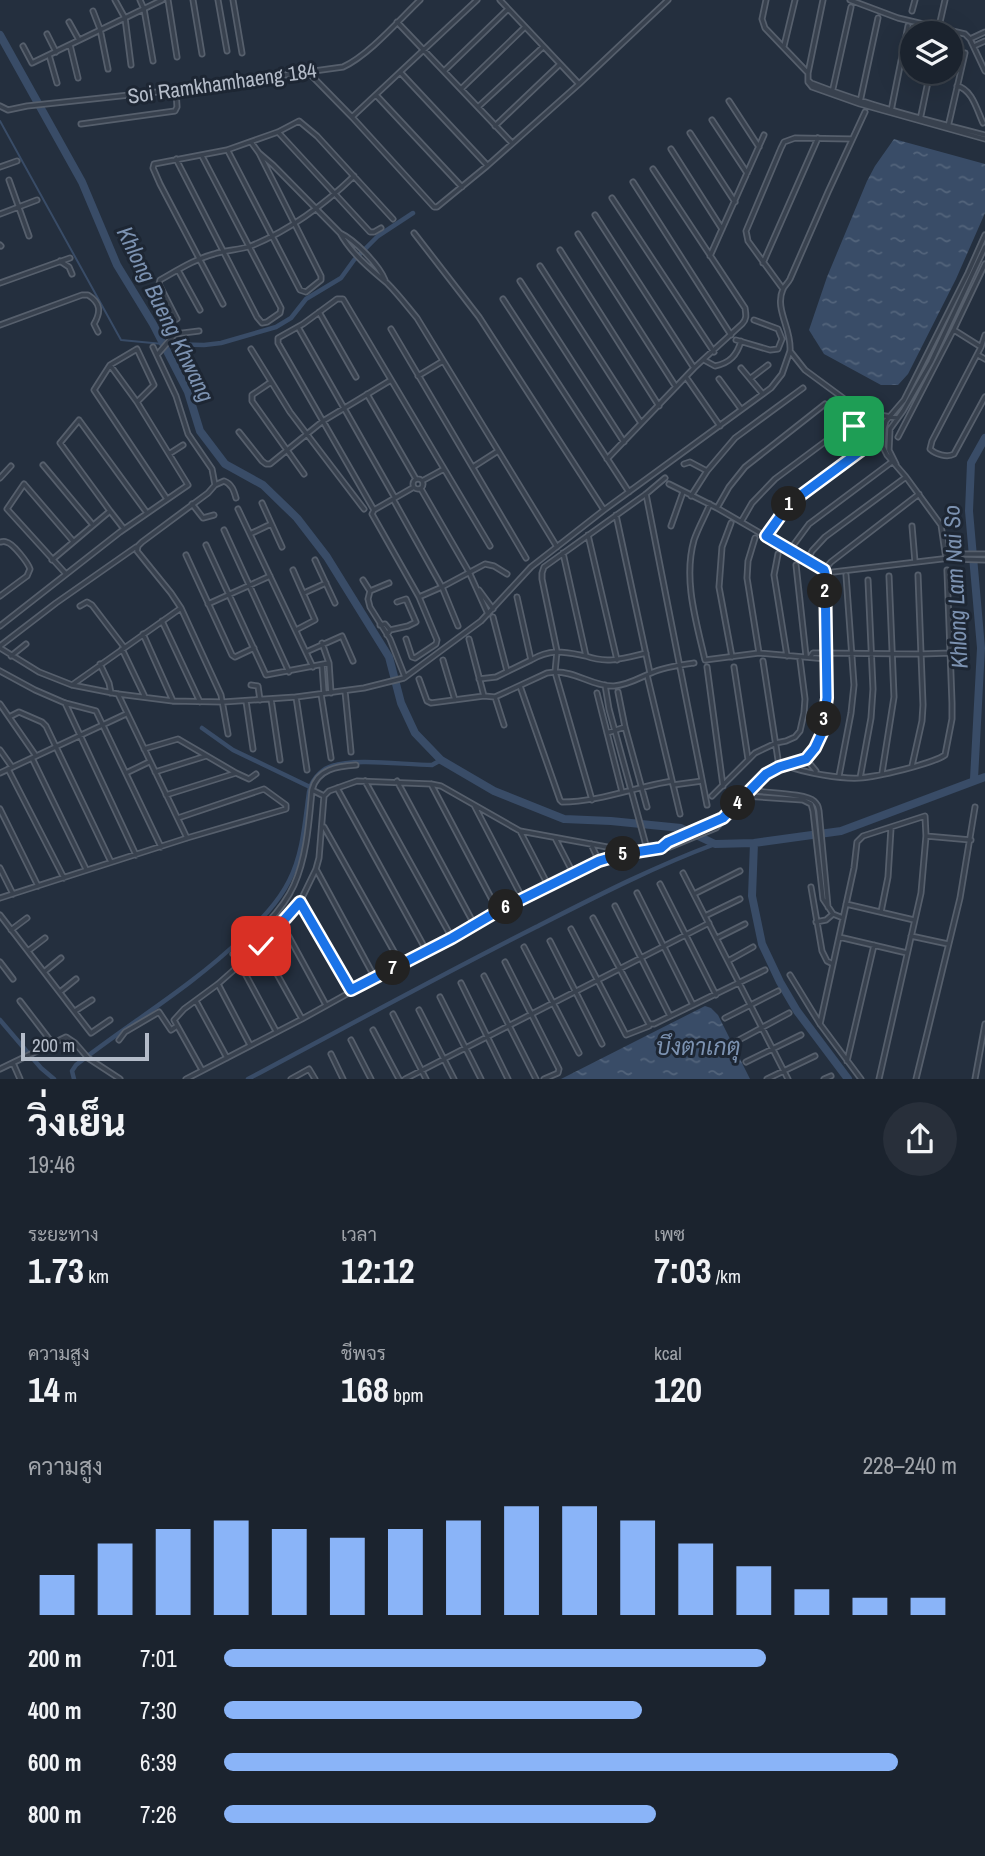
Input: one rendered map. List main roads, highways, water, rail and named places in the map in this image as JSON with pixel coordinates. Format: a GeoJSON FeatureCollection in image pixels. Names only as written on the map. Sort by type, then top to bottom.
{"type":"FeatureCollection","features":[{"type":"Feature","properties":{"kind":"water"},"geometry":{"type":"Polygon","coordinates":[[[894,139],[985,164],[985,213],[956,279],[908,374],[898,385],[881,385],[824,354],[809,330],[827,277],[867,181],[894,139]]]}},
{"type":"Feature","properties":{"kind":"water","name":"บึงตาเกตุ"},"geometry":{"type":"Polygon","coordinates":[[[705,1006],[718,1015],[750,1079],[561,1079],[705,1006]]]}},
{"type":"Feature","properties":{"kind":"waterway","name":"Khlong Bueng Khwang"},"geometry":{"type":"LineString","coordinates":[[0,35],[82,182],[117,265],[153,324],[188,392],[200,431],[225,464],[263,485],[297,518],[327,557],[389,657],[401,703],[415,733],[441,760],[494,791],[564,819],[681,828],[715,844],[754,843],[841,831],[985,777]]}},
{"type":"Feature","properties":{"kind":"waterway"},"geometry":{"type":"LineString","coordinates":[[0,121],[121,340],[163,344]]}},
{"type":"Feature","properties":{"kind":"waterway"},"geometry":{"type":"LineString","coordinates":[[163,344],[221,343],[276,327],[291,318],[306,299],[341,278],[354,260],[378,236],[413,213]]}},
{"type":"Feature","properties":{"kind":"waterway","name":"Khlong Lam Nai So"},"geometry":{"type":"LineString","coordinates":[[974,779],[981,648],[969,511],[971,463],[985,438]]}},
{"type":"Feature","properties":{"kind":"waterway"},"geometry":{"type":"LineString","coordinates":[[202,728],[233,750],[310,787]]}},
{"type":"Feature","properties":{"kind":"waterway"},"geometry":{"type":"LineString","coordinates":[[74,1079],[72,1071],[76,1065],[222,956],[274,904],[294,871],[303,837],[310,788],[322,771],[352,762],[432,765],[441,760]]}},
{"type":"Feature","properties":{"kind":"waterway"},"geometry":{"type":"LineString","coordinates":[[754,843],[752,896],[762,944],[797,1011],[848,1079]]}},
{"type":"Feature","properties":{"kind":"waterway"},"geometry":{"type":"LineString","coordinates":[[248,1079],[580,905],[647,872],[715,844]]}},
{"type":"Feature","properties":{"kind":"waterway"},"geometry":{"type":"LineString","coordinates":[[0,1020],[41,1068],[54,1079]]}}]}
